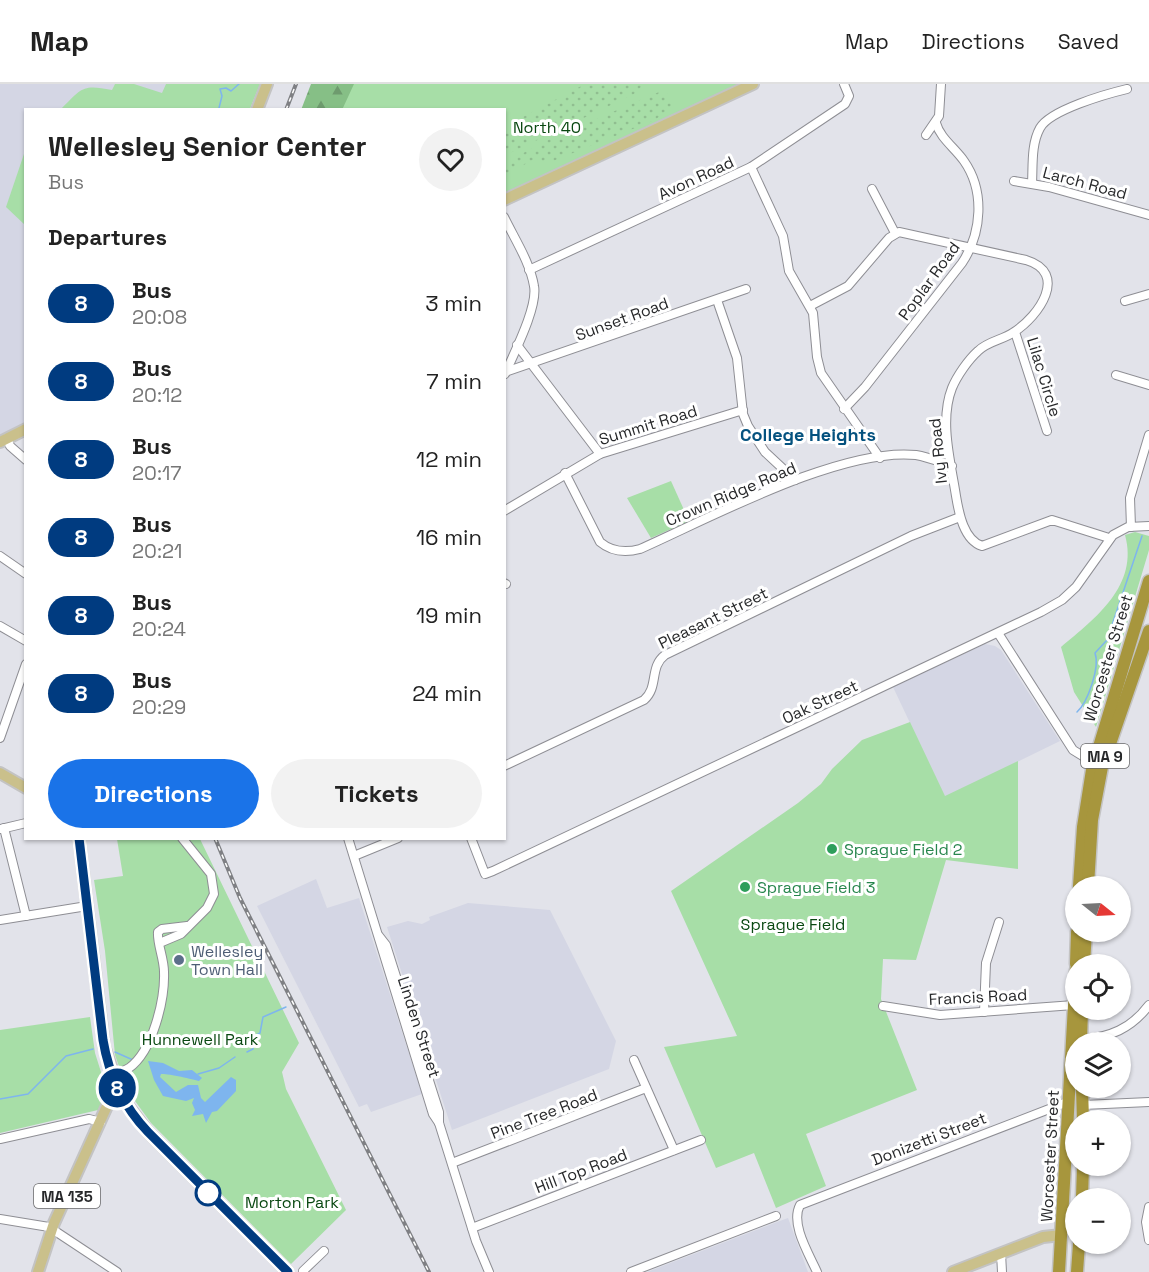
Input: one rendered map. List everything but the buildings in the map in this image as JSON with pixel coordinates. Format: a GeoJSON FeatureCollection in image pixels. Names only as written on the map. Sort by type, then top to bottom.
{"type":"FeatureCollection","features":[{"type":"Feature","properties":{"kind":"highway","name":"Worcester Street"},"geometry":{"type":"LineString","coordinates":[[1080,876],[1083,827],[1094,763],[1149,581]]}},
{"type":"Feature","properties":{"kind":"highway","name":"Worcester Street"},"geometry":{"type":"LineString","coordinates":[[1089,876],[1092,820],[1099,778],[1149,631]]}},
{"type":"Feature","properties":{"kind":"highway","name":"Worcester Street"},"geometry":{"type":"LineString","coordinates":[[1071,1110],[1077,1020]]}},
{"type":"Feature","properties":{"kind":"highway","name":"Worcester Street"},"geometry":{"type":"LineString","coordinates":[[1083,1098],[1083,1110]]}},
{"type":"Feature","properties":{"kind":"highway","name":"Worcester Street"},"geometry":{"type":"LineString","coordinates":[[1059,1272],[1068,1176]]}},
{"type":"Feature","properties":{"kind":"highway"},"geometry":{"type":"LineString","coordinates":[[1077,1272],[1078,1254]]}},
{"type":"Feature","properties":{"kind":"main road"},"geometry":{"type":"LineString","coordinates":[[258,108],[267,84]]}},
{"type":"Feature","properties":{"kind":"main road"},"geometry":{"type":"LineString","coordinates":[[506,199],[753,84]]}},
{"type":"Feature","properties":{"kind":"main road"},"geometry":{"type":"LineString","coordinates":[[3,440],[24,430]]}},
{"type":"Feature","properties":{"kind":"main road"},"geometry":{"type":"LineString","coordinates":[[0,773],[24,787]]}},
{"type":"Feature","properties":{"kind":"main road"},"geometry":{"type":"LineString","coordinates":[[79,840],[103,1040],[119,1093],[124,1103],[148,1132],[288,1272]]}},
{"type":"Feature","properties":{"kind":"main road","name":"MA 135"},"geometry":{"type":"LineString","coordinates":[[38,1272],[52,1228],[109,1102],[119,1093]]}},
{"type":"Feature","properties":{"kind":"main road","name":"MA 135"},"geometry":{"type":"LineString","coordinates":[[101,1122],[124,1103]]}},
{"type":"Feature","properties":{"kind":"main road"},"geometry":{"type":"LineString","coordinates":[[953,1272],[1045,1236],[1062,1234]]}},
{"type":"Feature","properties":{"kind":"street","name":"Avon Road"},"geometry":{"type":"LineString","coordinates":[[529,270],[751,167],[845,104],[849,96],[844,84]]}},
{"type":"Feature","properties":{"kind":"street"},"geometry":{"type":"LineString","coordinates":[[926,135],[936,123],[941,102],[941,84]]}},
{"type":"Feature","properties":{"kind":"street"},"geometry":{"type":"LineString","coordinates":[[1107,84],[1112,93]]}},
{"type":"Feature","properties":{"kind":"street"},"geometry":{"type":"LineString","coordinates":[[1032,183],[1036,137],[1044,122],[1057,113],[1127,89]]}},
{"type":"Feature","properties":{"kind":"street","name":"Poplar Road"},"geometry":{"type":"LineString","coordinates":[[844,409],[882,367],[962,263],[970,248],[979,209],[977,188],[965,162],[941,134],[936,123]]}},
{"type":"Feature","properties":{"kind":"street"},"geometry":{"type":"LineString","coordinates":[[751,167],[783,236],[791,273],[810,306],[819,367],[844,409],[880,458]]}},
{"type":"Feature","properties":{"kind":"street","name":"Larch Road"},"geometry":{"type":"LineString","coordinates":[[1014,181],[1032,183],[1149,215]]}},
{"type":"Feature","properties":{"kind":"street"},"geometry":{"type":"LineString","coordinates":[[810,306],[848,286],[895,233],[872,189]]}},
{"type":"Feature","properties":{"kind":"street"},"geometry":{"type":"LineString","coordinates":[[506,221],[534,284],[534,299],[506,372]]}},
{"type":"Feature","properties":{"kind":"street","name":"Ivy Road"},"geometry":{"type":"LineString","coordinates":[[895,233],[909,233],[1029,261],[1045,272],[1048,283],[1044,298],[1015,332],[979,349],[953,386],[946,418],[960,517],[971,539],[982,546],[1052,520],[1109,538]]}},
{"type":"Feature","properties":{"kind":"street","name":"Sunset Road"},"geometry":{"type":"LineString","coordinates":[[506,374],[746,289]]}},
{"type":"Feature","properties":{"kind":"street"},"geometry":{"type":"LineString","coordinates":[[1125,301],[1149,294]]}},
{"type":"Feature","properties":{"kind":"street"},"geometry":{"type":"LineString","coordinates":[[717,300],[736,358],[743,410],[748,426],[762,448],[795,480]]}},
{"type":"Feature","properties":{"kind":"street","name":"Lilac Circle"},"geometry":{"type":"LineString","coordinates":[[1015,332],[1047,431]]}},
{"type":"Feature","properties":{"kind":"street"},"geometry":{"type":"LineString","coordinates":[[517,345],[600,454]]}},
{"type":"Feature","properties":{"kind":"street"},"geometry":{"type":"LineString","coordinates":[[1116,375],[1149,385]]}},
{"type":"Feature","properties":{"kind":"street","name":"Summit Road"},"geometry":{"type":"LineString","coordinates":[[506,510],[600,454],[743,410]]}},
{"type":"Feature","properties":{"kind":"street"},"geometry":{"type":"LineString","coordinates":[[1131,527],[1130,498],[1149,435]]}},
{"type":"Feature","properties":{"kind":"street"},"geometry":{"type":"LineString","coordinates":[[3,440],[24,458]]}},
{"type":"Feature","properties":{"kind":"street","name":"Crown Ridge Road"},"geometry":{"type":"LineString","coordinates":[[566,473],[600,542],[614,550],[626,551],[640,549],[795,480],[880,458],[916,455],[952,466]]}},
{"type":"Feature","properties":{"kind":"street","name":"Pleasant Street"},"geometry":{"type":"LineString","coordinates":[[506,765],[644,700],[653,688],[657,663],[665,655],[911,536],[960,517]]}},
{"type":"Feature","properties":{"kind":"street"},"geometry":{"type":"LineString","coordinates":[[1109,538],[1131,527],[1146,527]]}},
{"type":"Feature","properties":{"kind":"street","name":"Oak Street"},"geometry":{"type":"LineString","coordinates":[[472,840],[485,874],[998,633],[1065,597],[1086,576],[1109,538]]}},
{"type":"Feature","properties":{"kind":"street"},"geometry":{"type":"LineString","coordinates":[[0,556],[24,573]]}},
{"type":"Feature","properties":{"kind":"street"},"geometry":{"type":"LineString","coordinates":[[0,626],[24,641]]}},
{"type":"Feature","properties":{"kind":"street"},"geometry":{"type":"LineString","coordinates":[[998,633],[1073,750],[1094,763]]}},
{"type":"Feature","properties":{"kind":"street"},"geometry":{"type":"LineString","coordinates":[[0,738],[24,670]]}},
{"type":"Feature","properties":{"kind":"street"},"geometry":{"type":"LineString","coordinates":[[24,824],[2,828],[26,916]]}},
{"type":"Feature","properties":{"kind":"street"},"geometry":{"type":"LineString","coordinates":[[112,1075],[135,1061],[153,1031],[160,1006],[164,973],[162,942],[157,936],[160,930],[187,926],[207,908],[214,887],[207,869],[193,855],[183,840]]}},
{"type":"Feature","properties":{"kind":"street","name":"Linden Street"},"geometry":{"type":"LineString","coordinates":[[349,840],[379,936],[379,946],[433,1114],[439,1123],[472,1228],[489,1272]]}},
{"type":"Feature","properties":{"kind":"street"},"geometry":{"type":"LineString","coordinates":[[354,856],[393,840]]}},
{"type":"Feature","properties":{"kind":"street"},"geometry":{"type":"LineString","coordinates":[[0,920],[87,906]]}},
{"type":"Feature","properties":{"kind":"street"},"geometry":{"type":"LineString","coordinates":[[984,1011],[986,963],[999,922]]}},
{"type":"Feature","properties":{"kind":"street"},"geometry":{"type":"LineString","coordinates":[[1119,1032],[1132,1024],[1149,1005]]}},
{"type":"Feature","properties":{"kind":"street","name":"Francis Road"},"geometry":{"type":"LineString","coordinates":[[883,1006],[940,1015],[1065,1008]]}},
{"type":"Feature","properties":{"kind":"street"},"geometry":{"type":"LineString","coordinates":[[634,1060],[674,1150]]}},
{"type":"Feature","properties":{"kind":"street","name":"Pine Tree Road"},"geometry":{"type":"LineString","coordinates":[[452,1163],[646,1088]]}},
{"type":"Feature","properties":{"kind":"street","name":"Donizetti Street"},"geometry":{"type":"LineString","coordinates":[[817,1272],[798,1227],[796,1216],[799,1206],[859,1180],[1070,1101]]}},
{"type":"Feature","properties":{"kind":"street"},"geometry":{"type":"LineString","coordinates":[[1083,1105],[1149,1102]]}},
{"type":"Feature","properties":{"kind":"street"},"geometry":{"type":"LineString","coordinates":[[0,1139],[89,1119],[101,1122]]}},
{"type":"Feature","properties":{"kind":"street","name":"Hill Top Road"},"geometry":{"type":"LineString","coordinates":[[472,1228],[701,1140]]}},
{"type":"Feature","properties":{"kind":"street"},"geometry":{"type":"LineString","coordinates":[[1149,1207],[1146,1222],[1149,1240]]}},
{"type":"Feature","properties":{"kind":"street"},"geometry":{"type":"LineString","coordinates":[[631,1272],[776,1216]]}},
{"type":"Feature","properties":{"kind":"street"},"geometry":{"type":"LineString","coordinates":[[0,1219],[52,1228],[117,1272]]}},
{"type":"Feature","properties":{"kind":"street"},"geometry":{"type":"LineString","coordinates":[[303,1271],[324,1251]]}},
{"type":"Feature","properties":{"kind":"street"},"geometry":{"type":"LineString","coordinates":[[1001,1253],[1002,1272]]}},
{"type":"Feature","properties":{"kind":"shaded area"},"geometry":{"type":"Polygon","coordinates":[[[0,84],[259,84],[248,108],[24,108],[24,423],[0,435],[0,84]]]}},
{"type":"Feature","properties":{"kind":"shaded area"},"geometry":{"type":"Polygon","coordinates":[[[985,644],[1001,650],[1060,741],[945,797],[893,687],[985,644]]]}},
{"type":"Feature","properties":{"kind":"shaded area"},"geometry":{"type":"Polygon","coordinates":[[[316,879],[327,908],[359,898],[422,1094],[371,1112],[367,1104],[359,1107],[257,906],[316,879]]]}},
{"type":"Feature","properties":{"kind":"shaded area"},"geometry":{"type":"Polygon","coordinates":[[[468,903],[550,910],[616,1041],[609,1069],[452,1130],[387,927],[408,921],[422,924],[430,920],[429,917],[468,903]]]}},
{"type":"Feature","properties":{"kind":"shaded area"},"geometry":{"type":"Polygon","coordinates":[[[788,1218],[808,1272],[647,1272],[777,1222],[788,1218]]]}},
{"type":"Feature","properties":{"kind":"green space"},"geometry":{"type":"Polygon","coordinates":[[[115,84],[134,84],[162,93],[166,84],[260,84],[250,108],[62,108],[83,89],[94,87],[112,90],[115,84]]]}},
{"type":"Feature","properties":{"kind":"green space"},"geometry":{"type":"Polygon","coordinates":[[[311,84],[573,84],[506,109],[302,108],[311,84]]]}},
{"type":"Feature","properties":{"kind":"green space","name":"North 40"},"geometry":{"type":"Polygon","coordinates":[[[354,84],[739,84],[506,192],[506,108],[343,108],[354,84]]]}},
{"type":"Feature","properties":{"kind":"green space"},"geometry":{"type":"Polygon","coordinates":[[[585,84],[644,84],[634,94],[506,155],[506,126],[585,84]]]}},
{"type":"Feature","properties":{"kind":"green space"},"geometry":{"type":"Polygon","coordinates":[[[659,92],[667,93],[673,105],[655,120],[543,165],[538,157],[506,175],[506,162],[552,138],[659,92]]]}},
{"type":"Feature","properties":{"kind":"green space"},"geometry":{"type":"Polygon","coordinates":[[[24,154],[24,224],[6,207],[24,154]]]}},
{"type":"Feature","properties":{"kind":"green space"},"geometry":{"type":"Polygon","coordinates":[[[671,481],[689,521],[651,538],[627,498],[671,481]]]}},
{"type":"Feature","properties":{"kind":"green space"},"geometry":{"type":"Polygon","coordinates":[[[1135,532],[1149,536],[1149,550],[1096,727],[1074,692],[1061,647],[1088,624],[1111,599],[1126,570],[1128,553],[1125,535],[1135,532]]]}},
{"type":"Feature","properties":{"kind":"green space","name":"Sprague Field"},"geometry":{"type":"Polygon","coordinates":[[[910,722],[945,796],[1018,761],[1018,869],[946,860],[916,960],[883,959],[881,999],[917,1090],[806,1134],[826,1186],[776,1208],[754,1153],[716,1168],[664,1047],[737,1036],[671,891],[798,803],[821,784],[832,769],[862,740],[910,722]]]}},
{"type":"Feature","properties":{"kind":"green space","name":"Hunnewell Park"},"geometry":{"type":"Polygon","coordinates":[[[117,840],[200,840],[299,1043],[282,1072],[286,1089],[346,1210],[291,1264],[151,1123],[127,1090],[115,1055],[105,951],[94,880],[123,876],[117,840]]]}},
{"type":"Feature","properties":{"kind":"green space"},"geometry":{"type":"Polygon","coordinates":[[[90,1017],[95,1053],[107,1091],[98,1110],[0,1133],[0,1030],[90,1017]]]}},
{"type":"Feature","properties":{"kind":"water"},"geometry":{"type":"Polygon","coordinates":[[[148,1061],[163,1063],[179,1071],[192,1070],[202,1078],[199,1081],[164,1074],[160,1077],[176,1092],[188,1085],[198,1085],[201,1098],[205,1102],[231,1077],[236,1080],[236,1091],[217,1111],[212,1112],[206,1123],[203,1114],[192,1116],[195,1110],[192,1103],[194,1098],[186,1101],[163,1096],[154,1080],[148,1061]]]}},
{"type":"Feature","properties":{"kind":"waterway"},"geometry":{"type":"LineString","coordinates":[[219,108],[222,96],[220,89],[226,88],[231,91],[239,84]]}},
{"type":"Feature","properties":{"kind":"waterway"},"geometry":{"type":"LineString","coordinates":[[1077,712],[1089,693],[1096,667],[1095,653],[1107,640],[1142,536]]}},
{"type":"Feature","properties":{"kind":"waterway"},"geometry":{"type":"LineString","coordinates":[[247,1052],[253,1049],[253,1037],[260,1033],[263,1017],[286,1007]]}},
{"type":"Feature","properties":{"kind":"waterway"},"geometry":{"type":"LineString","coordinates":[[0,1099],[28,1094],[66,1056],[93,1049]]}},
{"type":"Feature","properties":{"kind":"waterway"},"geometry":{"type":"LineString","coordinates":[[115,1052],[133,1060]]}},
{"type":"Feature","properties":{"kind":"waterway"},"geometry":{"type":"LineString","coordinates":[[198,1074],[219,1068],[235,1057]]}},
{"type":"Feature","properties":{"kind":"railway"},"geometry":{"type":"LineString","coordinates":[[287,108],[296,84]]}},
{"type":"Feature","properties":{"kind":"railway"},"geometry":{"type":"LineString","coordinates":[[216,840],[240,898],[429,1272]]}},
{"type":"Feature","properties":{"kind":"bus line","name":"8"},"geometry":{"type":"LineString","coordinates":[[79,840],[103,1040],[108,1065],[119,1093],[134,1118],[288,1272]]}},
{"type":"Feature","properties":{"kind":"place","name":"Sprague Field 2"},"geometry":{"type":"Point","coordinates":[832,849]}},
{"type":"Feature","properties":{"kind":"place","name":"Sprague Field 3"},"geometry":{"type":"Point","coordinates":[745,887]}},
{"type":"Feature","properties":{"kind":"place","name":"Wellesley Town Hall"},"geometry":{"type":"Point","coordinates":[179,960]}},
{"type":"Feature","properties":{"kind":"district","name":"College Heights"},"geometry":{"type":"Point","coordinates":[808,434]}},
{"type":"Feature","properties":{"kind":"park label","name":"Morton Park"},"geometry":{"type":"Point","coordinates":[292,1202]}}]}
